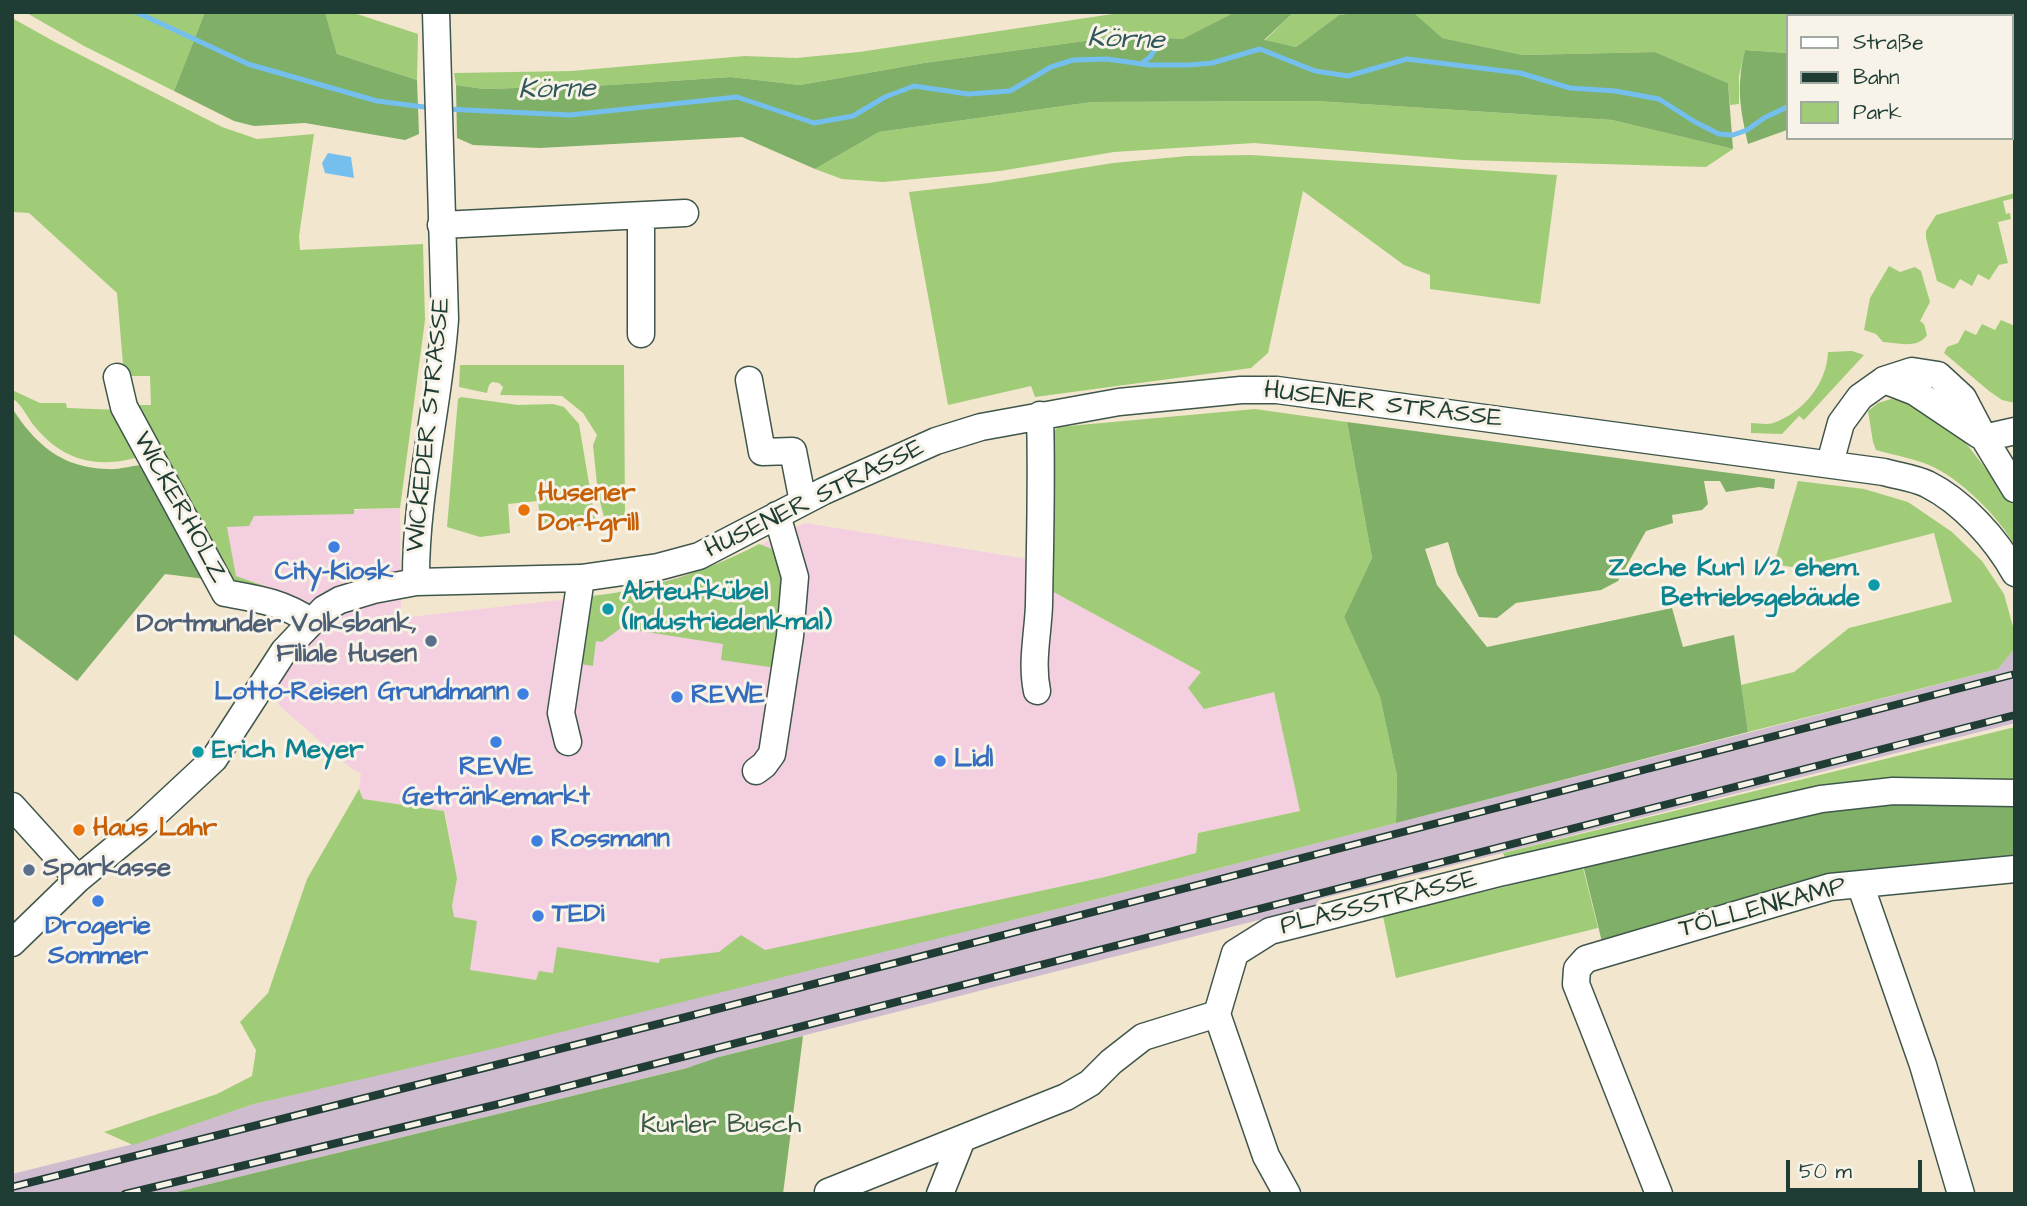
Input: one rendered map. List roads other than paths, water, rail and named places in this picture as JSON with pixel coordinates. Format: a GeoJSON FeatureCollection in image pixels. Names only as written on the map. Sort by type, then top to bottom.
{"type":"FeatureCollection","features":[{"type":"Feature","properties":{"kind":"street","name":"WICKEDER STRASSE"},"geometry":{"type":"LineString","coordinates":[[416,582],[416,544],[423,475],[443,352],[445,319],[436,12]]}},
{"type":"Feature","properties":{"kind":"street"},"geometry":{"type":"LineString","coordinates":[[441,225],[685,213]]}},
{"type":"Feature","properties":{"kind":"street"},"geometry":{"type":"LineString","coordinates":[[641,216],[641,334]]}},
{"type":"Feature","properties":{"kind":"street"},"geometry":{"type":"LineString","coordinates":[[1830,463],[1841,423],[1860,397],[1884,380],[1912,372],[1938,375],[1963,398],[1984,439],[2015,489]]}},
{"type":"Feature","properties":{"kind":"street","name":"WICKERHOLZ"},"geometry":{"type":"LineString","coordinates":[[117,377],[124,407],[225,593],[276,602],[310,621]]}},
{"type":"Feature","properties":{"kind":"street"},"geometry":{"type":"LineString","coordinates":[[749,380],[762,452],[793,451],[803,502]]}},
{"type":"Feature","properties":{"kind":"street","name":"HUSENER STRASSE"},"geometry":{"type":"LineString","coordinates":[[12,943],[78,880],[141,827],[214,759],[279,657],[310,621],[340,600],[373,590],[416,582],[581,578],[658,568],[699,556],[803,502],[936,441],[981,427],[1040,415],[1119,402],[1241,390],[1278,390],[1830,463],[1884,472],[1927,484],[1968,513],[2001,547],[2015,573]]}},
{"type":"Feature","properties":{"kind":"street"},"geometry":{"type":"LineString","coordinates":[[1037,691],[1033,666],[1038,623],[1041,544],[1040,415]]}},
{"type":"Feature","properties":{"kind":"street"},"geometry":{"type":"LineString","coordinates":[[1984,439],[2015,431]]}},
{"type":"Feature","properties":{"kind":"street"},"geometry":{"type":"LineString","coordinates":[[755,771],[764,765],[772,754],[793,609],[795,577],[777,515]]}},
{"type":"Feature","properties":{"kind":"street"},"geometry":{"type":"LineString","coordinates":[[568,742],[561,713],[581,578]]}},
{"type":"Feature","properties":{"kind":"street","name":"PLASSSTRASSE"},"geometry":{"type":"LineString","coordinates":[[1217,1014],[1235,953],[1270,931],[1515,869],[1821,799],[1893,791],[2015,793]]}},
{"type":"Feature","properties":{"kind":"street"},"geometry":{"type":"LineString","coordinates":[[12,806],[78,880]]}},
{"type":"Feature","properties":{"kind":"street","name":"TÖLLENKAMP"},"geometry":{"type":"LineString","coordinates":[[1659,1194],[1576,985],[1577,969],[1586,959],[1830,887],[2015,869]]}},
{"type":"Feature","properties":{"kind":"street"},"geometry":{"type":"LineString","coordinates":[[1860,884],[1923,1065],[1961,1194]]}},
{"type":"Feature","properties":{"kind":"street"},"geometry":{"type":"LineString","coordinates":[[828,1192],[1066,1097],[1090,1083],[1143,1037],[1217,1014],[1266,1156],[1287,1194]]}},
{"type":"Feature","properties":{"kind":"street"},"geometry":{"type":"LineString","coordinates":[[940,1194],[962,1139]]}},
{"type":"Feature","properties":{"kind":"water"},"geometry":{"type":"Polygon","coordinates":[[[328,153],[351,157],[354,178],[325,173],[322,163],[328,153]]]}},
{"type":"Feature","properties":{"kind":"waterway","name":"Körne"},"geometry":{"type":"LineString","coordinates":[[136,12],[248,64],[377,101],[432,108]]}},
{"type":"Feature","properties":{"kind":"waterway"},"geometry":{"type":"LineString","coordinates":[[1141,64],[1156,48]]}},
{"type":"Feature","properties":{"kind":"waterway","name":"Körne"},"geometry":{"type":"LineString","coordinates":[[446,109],[570,115],[737,97],[814,123],[853,116],[885,97],[914,86],[968,94],[1010,91],[1051,67],[1073,60],[1107,59],[1149,65],[1189,65],[1212,63],[1260,49],[1315,71],[1348,76],[1407,59],[1520,73],[1570,88],[1615,91],[1659,99],[1719,134],[1733,135],[1747,130],[1786,107]]}},
{"type":"Feature","properties":{"kind":"railway"},"geometry":{"type":"LineString","coordinates":[[12,1187],[686,1017],[2015,674]]}},
{"type":"Feature","properties":{"kind":"railway"},"geometry":{"type":"LineString","coordinates":[[125,1194],[499,1104],[2015,715]]}},
{"type":"Feature","properties":{"kind":"place","name":"Husener Dorfgrill"},"geometry":{"type":"Point","coordinates":[524,510]}},
{"type":"Feature","properties":{"kind":"place","name":"City-Kiosk"},"geometry":{"type":"Point","coordinates":[334,547]}},
{"type":"Feature","properties":{"kind":"place","name":"Zeche Kurl 1/2 ehem. Betriebsgebäude"},"geometry":{"type":"Point","coordinates":[1874,585]}},
{"type":"Feature","properties":{"kind":"place","name":"Abteufkübel (Industriedenkmal)"},"geometry":{"type":"Point","coordinates":[608,609]}},
{"type":"Feature","properties":{"kind":"place","name":"Dortmunder Volksbank, Filiale Husen"},"geometry":{"type":"Point","coordinates":[431,641]}},
{"type":"Feature","properties":{"kind":"place","name":"Lotto-Reisen Grundmann"},"geometry":{"type":"Point","coordinates":[523,694]}},
{"type":"Feature","properties":{"kind":"place","name":"REWE"},"geometry":{"type":"Point","coordinates":[677,697]}},
{"type":"Feature","properties":{"kind":"place","name":"REWE Getränkemarkt"},"geometry":{"type":"Point","coordinates":[496,742]}},
{"type":"Feature","properties":{"kind":"place","name":"Erich Meyer"},"geometry":{"type":"Point","coordinates":[198,752]}},
{"type":"Feature","properties":{"kind":"place","name":"Lidl"},"geometry":{"type":"Point","coordinates":[940,761]}},
{"type":"Feature","properties":{"kind":"place","name":"Haus Lahr"},"geometry":{"type":"Point","coordinates":[79,830]}},
{"type":"Feature","properties":{"kind":"place","name":"Rossmann"},"geometry":{"type":"Point","coordinates":[537,841]}},
{"type":"Feature","properties":{"kind":"place","name":"Sparkasse"},"geometry":{"type":"Point","coordinates":[29,870]}},
{"type":"Feature","properties":{"kind":"place","name":"Drogerie Sommer"},"geometry":{"type":"Point","coordinates":[98,901]}},
{"type":"Feature","properties":{"kind":"place","name":"TEDi"},"geometry":{"type":"Point","coordinates":[538,916]}},
{"type":"Feature","properties":{"kind":"park label","name":"Kurler Busch"},"geometry":{"type":"Point","coordinates":[721,1127]}}]}
